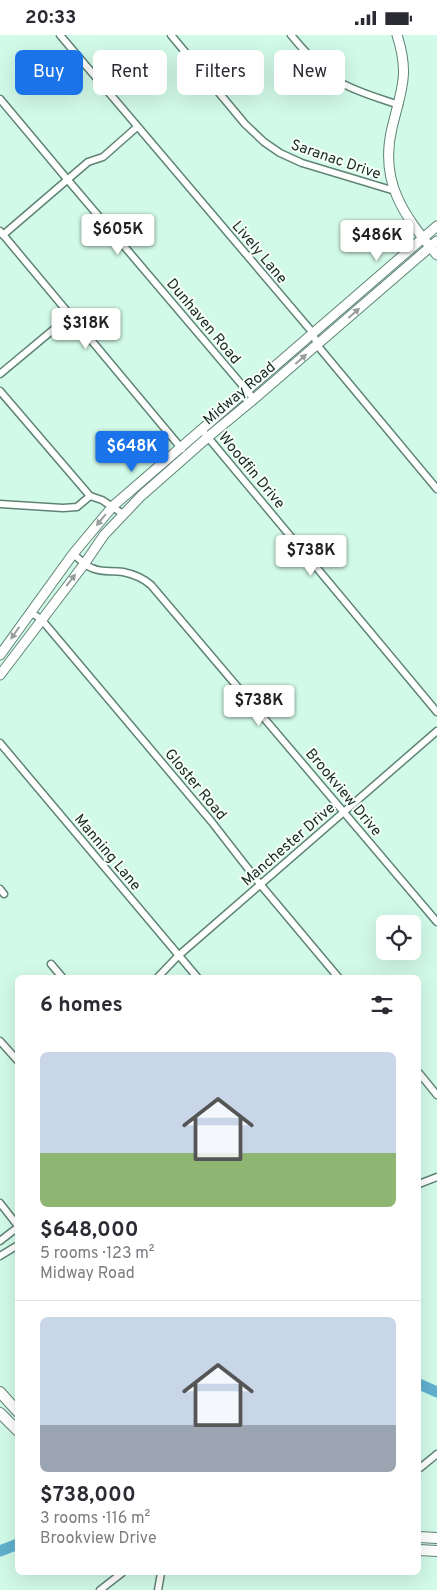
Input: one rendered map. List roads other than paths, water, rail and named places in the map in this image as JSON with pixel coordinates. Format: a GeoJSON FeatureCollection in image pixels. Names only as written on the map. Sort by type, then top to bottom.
{"type":"FeatureCollection","features":[{"type":"Feature","properties":{"kind":"main road"},"geometry":{"type":"LineString","coordinates":[[398,35],[404,71],[403,86],[390,140],[391,175],[395,191],[407,217],[423,238],[434,244],[437,255]]}},
{"type":"Feature","properties":{"kind":"main road","name":"Midway Road"},"geometry":{"type":"LineString","coordinates":[[0,655],[73,554],[113,506],[437,226]]}},
{"type":"Feature","properties":{"kind":"main road","name":"Midway Road"},"geometry":{"type":"LineString","coordinates":[[0,675],[104,535],[141,496],[434,244]]}},
{"type":"Feature","properties":{"kind":"main road"},"geometry":{"type":"LineString","coordinates":[[1,1397],[15,1409]]}},
{"type":"Feature","properties":{"kind":"main road"},"geometry":{"type":"LineString","coordinates":[[0,1413],[15,1428]]}},
{"type":"Feature","properties":{"kind":"main road"},"geometry":{"type":"LineString","coordinates":[[421,1537],[437,1538]]}},
{"type":"Feature","properties":{"kind":"main road"},"geometry":{"type":"LineString","coordinates":[[421,1550],[437,1551]]}},
{"type":"Feature","properties":{"kind":"street","name":"Lively Lane"},"geometry":{"type":"LineString","coordinates":[[60,35],[312,333],[317,345],[437,489]]}},
{"type":"Feature","properties":{"kind":"street","name":"Saranac Drive"},"geometry":{"type":"LineString","coordinates":[[171,35],[245,124],[272,148],[302,163],[395,191]]}},
{"type":"Feature","properties":{"kind":"street"},"geometry":{"type":"LineString","coordinates":[[291,35],[318,65],[338,80],[357,90],[399,105]]}},
{"type":"Feature","properties":{"kind":"street","name":"Dunhaven Road"},"geometry":{"type":"LineString","coordinates":[[0,99],[254,399]]}},
{"type":"Feature","properties":{"kind":"street"},"geometry":{"type":"LineString","coordinates":[[137,127],[104,157],[88,162],[2,233],[188,455]]}},
{"type":"Feature","properties":{"kind":"street"},"geometry":{"type":"LineString","coordinates":[[0,374],[54,329],[69,313]]}},
{"type":"Feature","properties":{"kind":"street"},"geometry":{"type":"LineString","coordinates":[[0,391],[90,496],[102,499],[124,514]]}},
{"type":"Feature","properties":{"kind":"street","name":"Woodfin Drive"},"geometry":{"type":"LineString","coordinates":[[201,429],[437,711]]}},
{"type":"Feature","properties":{"kind":"street"},"geometry":{"type":"LineString","coordinates":[[0,504],[64,509],[77,507],[90,496]]}},
{"type":"Feature","properties":{"kind":"street","name":"Brookview Drive"},"geometry":{"type":"LineString","coordinates":[[73,554],[90,568],[99,571],[131,574],[144,579],[151,585],[437,922]]}},
{"type":"Feature","properties":{"kind":"street","name":"Gloster Road"},"geometry":{"type":"LineString","coordinates":[[30,612],[41,619],[211,821],[260,884],[336,975]]}},
{"type":"Feature","properties":{"kind":"street","name":"Manchester Drive"},"geometry":{"type":"LineString","coordinates":[[160,975],[178,956],[437,731]]}},
{"type":"Feature","properties":{"kind":"street","name":"Manning Lane"},"geometry":{"type":"LineString","coordinates":[[0,743],[195,975]]}},
{"type":"Feature","properties":{"kind":"street"},"geometry":{"type":"LineString","coordinates":[[51,964],[60,975]]}},
{"type":"Feature","properties":{"kind":"street"},"geometry":{"type":"LineString","coordinates":[[0,1041],[15,1058]]}},
{"type":"Feature","properties":{"kind":"street"},"geometry":{"type":"LineString","coordinates":[[421,1075],[437,1095]]}},
{"type":"Feature","properties":{"kind":"street"},"geometry":{"type":"LineString","coordinates":[[421,1183],[437,1177]]}},
{"type":"Feature","properties":{"kind":"street"},"geometry":{"type":"LineString","coordinates":[[0,1203],[15,1222]]}},
{"type":"Feature","properties":{"kind":"street"},"geometry":{"type":"LineString","coordinates":[[0,1241],[15,1228]]}},
{"type":"Feature","properties":{"kind":"street"},"geometry":{"type":"LineString","coordinates":[[0,1255],[15,1247]]}},
{"type":"Feature","properties":{"kind":"street"},"geometry":{"type":"LineString","coordinates":[[421,1467],[437,1454]]}},
{"type":"Feature","properties":{"kind":"street"},"geometry":{"type":"LineString","coordinates":[[100,1590],[119,1575]]}},
{"type":"Feature","properties":{"kind":"street"},"geometry":{"type":"LineString","coordinates":[[158,1590],[161,1575]]}},
{"type":"Feature","properties":{"kind":"waterway"},"geometry":{"type":"LineString","coordinates":[[421,1385],[437,1392]]}},
{"type":"Feature","properties":{"kind":"waterway"},"geometry":{"type":"LineString","coordinates":[[0,1551],[15,1545]]}}]}
